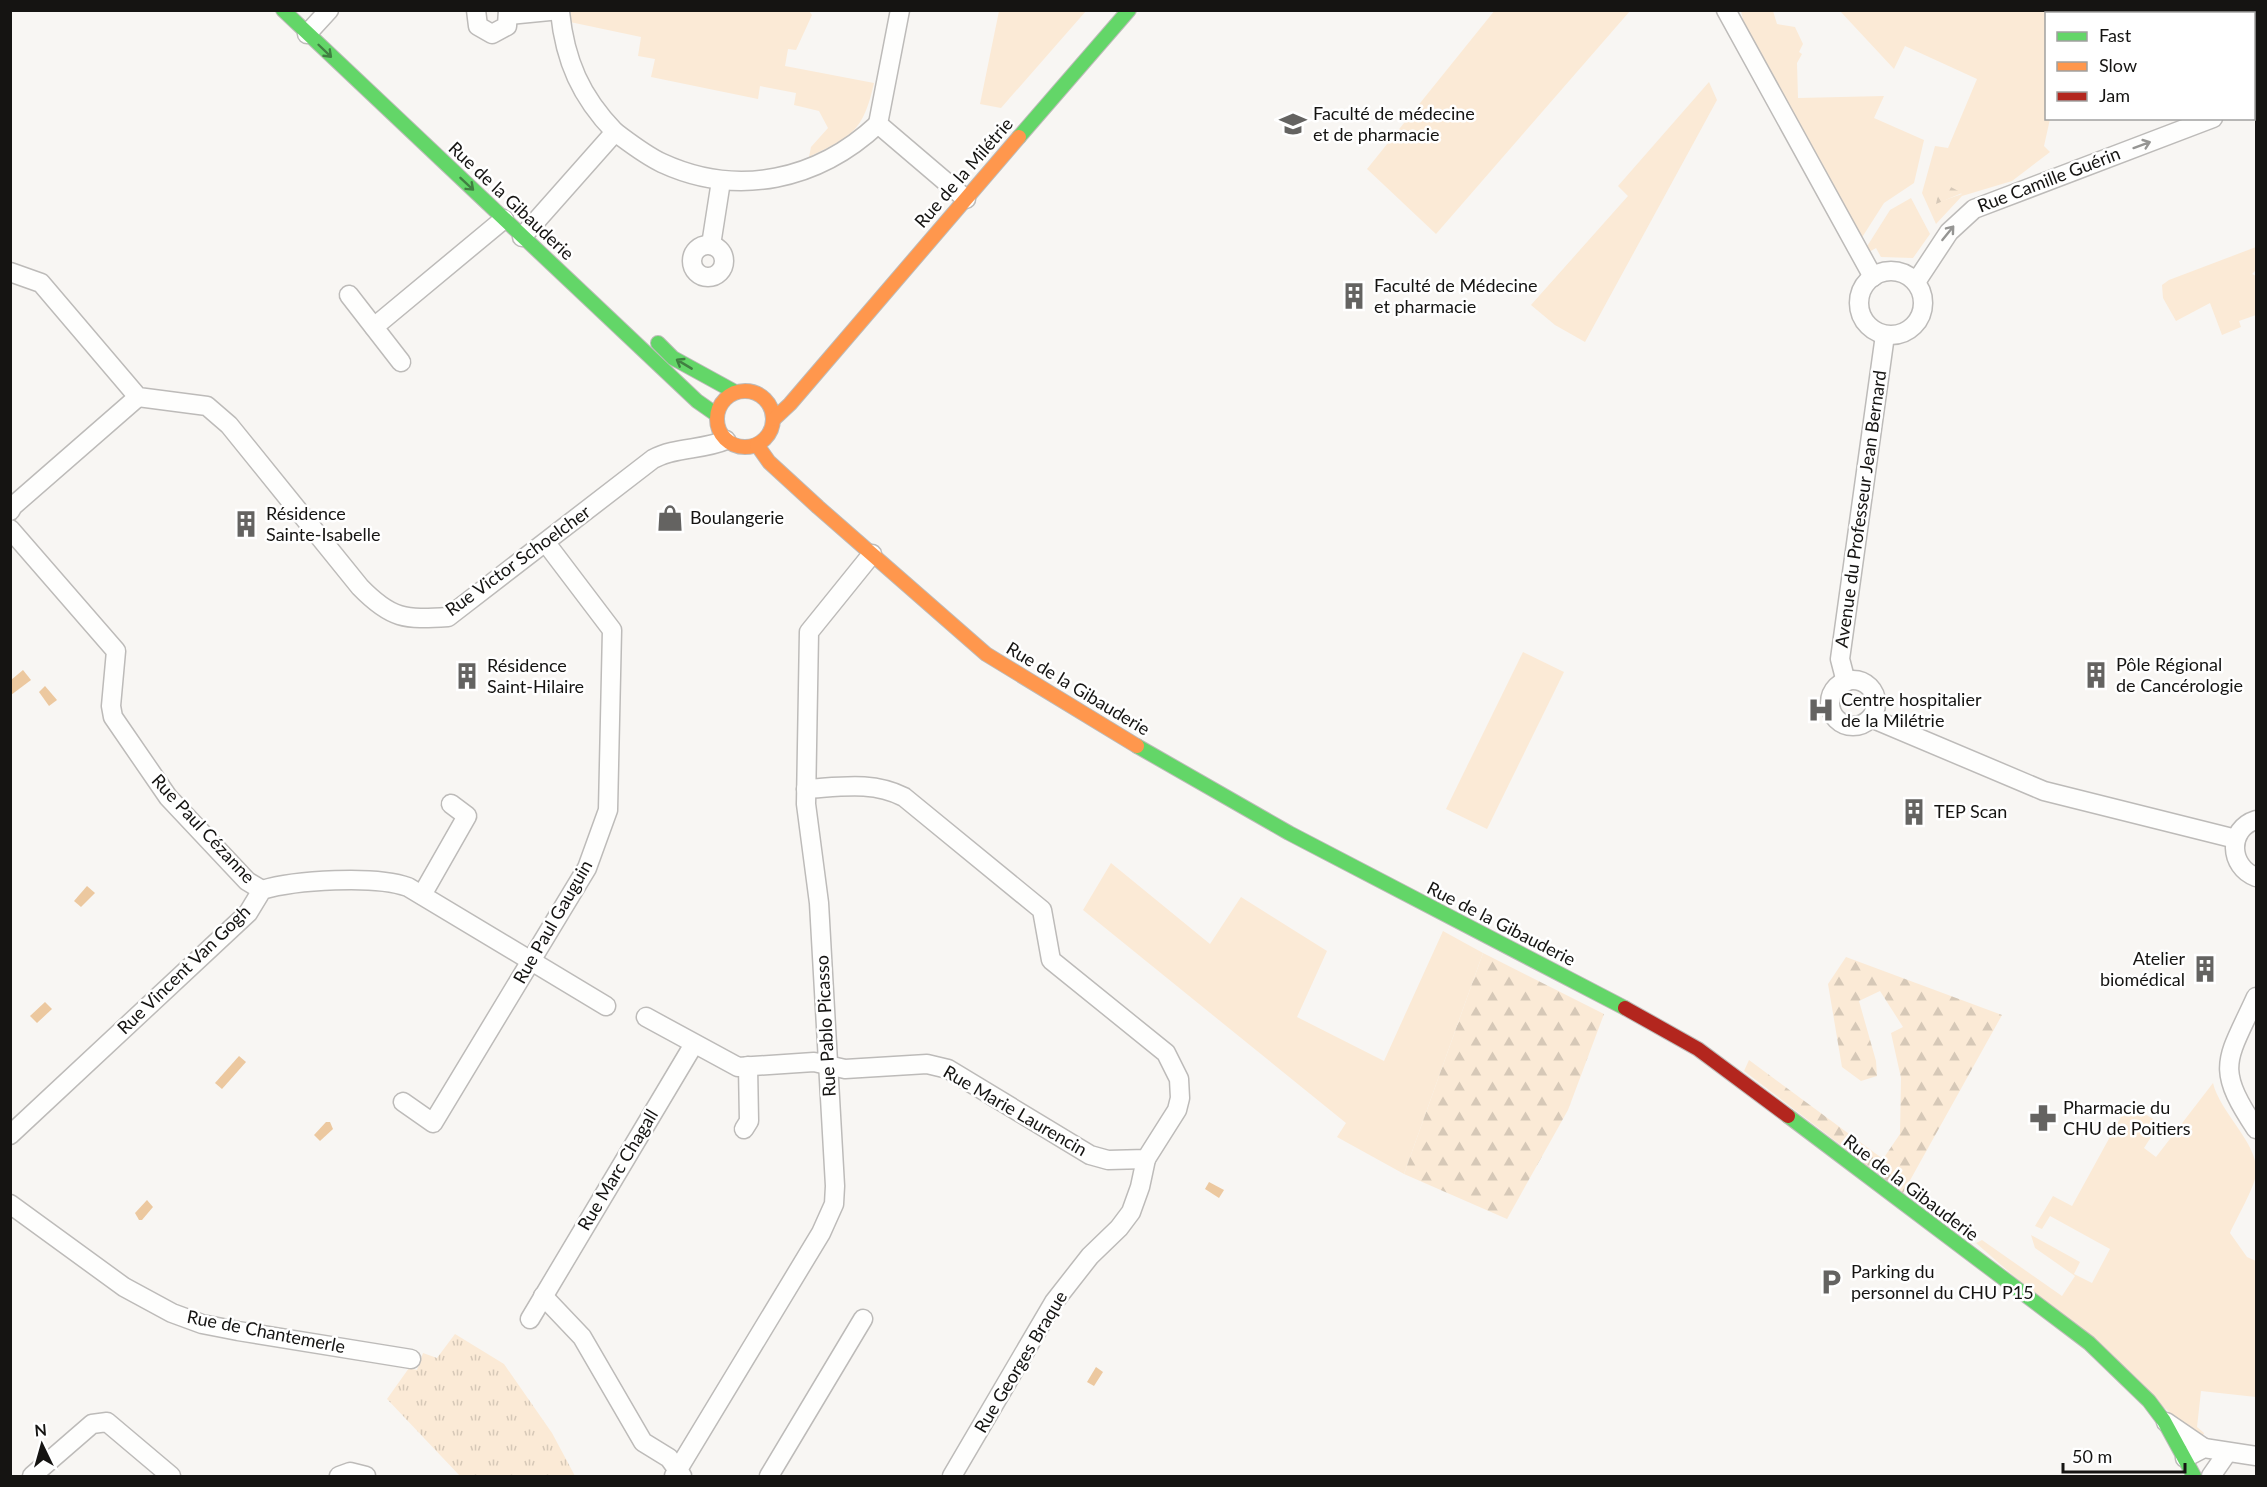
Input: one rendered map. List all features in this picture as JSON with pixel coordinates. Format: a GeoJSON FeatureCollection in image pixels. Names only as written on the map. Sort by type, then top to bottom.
{"type":"FeatureCollection","features":[{"type":"Feature","properties":{"kind":"street","name":"Rue de la Gibauderie"},"geometry":{"type":"LineString","coordinates":[[283,10],[318,21],[504,219],[531,229],[697,401],[717,415]]}},
{"type":"Feature","properties":{"kind":"street"},"geometry":{"type":"LineString","coordinates":[[476,10],[478,26],[487,33],[503,30],[509,13],[560,11],[563,41],[574,75],[599,115],[615,132],[659,162],[683,172],[721,181],[755,182],[799,174],[837,156],[878,124],[900,10]]}},
{"type":"Feature","properties":{"kind":"street","name":"Rue de la Milétrie"},"geometry":{"type":"LineString","coordinates":[[774,418],[790,404],[1130,10]]}},
{"type":"Feature","properties":{"kind":"street"},"geometry":{"type":"LineString","coordinates":[[1726,10],[1737,20],[1873,277]]}},
{"type":"Feature","properties":{"kind":"street","name":"Rue Camille Guérin"},"geometry":{"type":"LineString","coordinates":[[1916,282],[1949,232],[1974,208],[2208,120]]}},
{"type":"Feature","properties":{"kind":"street"},"geometry":{"type":"LineString","coordinates":[[878,124],[966,199]]}},
{"type":"Feature","properties":{"kind":"street"},"geometry":{"type":"LineString","coordinates":[[531,229],[615,132]]}},
{"type":"Feature","properties":{"kind":"street"},"geometry":{"type":"LineString","coordinates":[[711,245],[721,181]]}},
{"type":"Feature","properties":{"kind":"street"},"geometry":{"type":"LineString","coordinates":[[374,327],[504,219]]}},
{"type":"Feature","properties":{"kind":"street"},"geometry":{"type":"LineString","coordinates":[[1890,271],[1909,276],[1916,282],[1924,299],[1921,318],[1907,332],[1885,335],[1868,326],[1859,309],[1862,290],[1873,277],[1890,271]]}},
{"type":"Feature","properties":{"kind":"street"},"geometry":{"type":"LineString","coordinates":[[10,272],[41,283],[138,397],[10,511]]}},
{"type":"Feature","properties":{"kind":"street"},"geometry":{"type":"LineString","coordinates":[[349,295],[401,362]]}},
{"type":"Feature","properties":{"kind":"street"},"geometry":{"type":"LineString","coordinates":[[649,335],[673,358],[735,392]]}},
{"type":"Feature","properties":{"kind":"street","name":"Avenue du Professeur Jean Bernard"},"geometry":{"type":"LineString","coordinates":[[1846,682],[1840,659],[1885,335]]}},
{"type":"Feature","properties":{"kind":"street","name":"Rue de la Milétrie"},"geometry":{"type":"LineString","coordinates":[[763,397],[783,388],[826,360]]}},
{"type":"Feature","properties":{"kind":"street"},"geometry":{"type":"LineString","coordinates":[[750,391],[763,397],[771,406],[774,418],[766,438],[757,444],[741,447],[726,440],[717,424],[717,415],[727,397],[735,392],[750,391]]}},
{"type":"Feature","properties":{"kind":"street","name":"Rue Victor Schoelcher"},"geometry":{"type":"LineString","coordinates":[[138,397],[207,406],[229,425],[360,587],[379,607],[395,615],[420,619],[447,617],[653,459],[671,452],[702,448],[726,440]]}},
{"type":"Feature","properties":{"kind":"street","name":"Rue de la Gibauderie"},"geometry":{"type":"LineString","coordinates":[[757,444],[770,462],[986,654],[1161,761],[1289,833],[1675,1034],[1698,1049],[2083,1337],[2133,1383],[2164,1421],[2189,1467]]}},
{"type":"Feature","properties":{"kind":"street","name":"Rue Paul Cézanne"},"geometry":{"type":"LineString","coordinates":[[10,529],[116,651],[111,706],[113,717],[153,777],[247,881],[262,890]]}},
{"type":"Feature","properties":{"kind":"street","name":"Rue Paul Gauguin"},"geometry":{"type":"LineString","coordinates":[[403,1102],[433,1123],[587,868],[604,826],[610,794],[612,630],[546,543]]}},
{"type":"Feature","properties":{"kind":"street","name":"Rue Pablo Picasso"},"geometry":{"type":"LineString","coordinates":[[678,1474],[828,1221],[834,1204],[835,1186],[819,903],[806,789],[809,632],[872,554]]}},
{"type":"Feature","properties":{"kind":"street"},"geometry":{"type":"LineString","coordinates":[[1861,681],[1872,690],[1876,704],[1871,718],[1860,726],[1852,726],[1839,721],[1834,716],[1830,704],[1834,691],[1846,682],[1861,681]]}},
{"type":"Feature","properties":{"kind":"street"},"geometry":{"type":"LineString","coordinates":[[1871,718],[2044,791],[2236,840]]}},
{"type":"Feature","properties":{"kind":"street"},"geometry":{"type":"LineString","coordinates":[[806,789],[867,785],[885,788],[903,797],[1042,910],[1051,960],[1166,1053],[1179,1078],[1180,1098],[1177,1110],[1146,1159]]}},
{"type":"Feature","properties":{"kind":"street"},"geometry":{"type":"LineString","coordinates":[[422,895],[467,816],[451,804]]}},
{"type":"Feature","properties":{"kind":"street"},"geometry":{"type":"LineString","coordinates":[[2256,820],[2245,826],[2236,840],[2235,856],[2239,864],[2256,877]]}},
{"type":"Feature","properties":{"kind":"street","name":"Rue Vincent Van Gogh"},"geometry":{"type":"LineString","coordinates":[[10,1135],[248,913],[262,890],[282,884],[380,880],[394,882],[422,895],[606,1006]]}},
{"type":"Feature","properties":{"kind":"street"},"geometry":{"type":"LineString","coordinates":[[2256,997],[2234,1046],[2228,1073],[2235,1095],[2256,1129]]}},
{"type":"Feature","properties":{"kind":"street"},"geometry":{"type":"LineString","coordinates":[[646,1017],[738,1067],[814,1062],[828,1065]]}},
{"type":"Feature","properties":{"kind":"street","name":"Rue Marc Chagall"},"geometry":{"type":"LineString","coordinates":[[530,1319],[694,1044]]}},
{"type":"Feature","properties":{"kind":"street","name":"Rue Marie Laurencin"},"geometry":{"type":"LineString","coordinates":[[828,1065],[845,1068],[927,1064],[948,1069],[1089,1155],[1108,1160],[1146,1159]]}},
{"type":"Feature","properties":{"kind":"street"},"geometry":{"type":"LineString","coordinates":[[744,1129],[749,1121],[748,1066]]}},
{"type":"Feature","properties":{"kind":"street","name":"Rue Georges Braque"},"geometry":{"type":"LineString","coordinates":[[952,1476],[1054,1302],[1090,1256],[1131,1212],[1140,1187],[1146,1159]]}},
{"type":"Feature","properties":{"kind":"street","name":"Rue de Chantemerle"},"geometry":{"type":"LineString","coordinates":[[10,1204],[124,1287],[172,1313],[211,1326],[411,1359]]}},
{"type":"Feature","properties":{"kind":"street"},"geometry":{"type":"LineString","coordinates":[[543,1296],[582,1337],[643,1442],[669,1458],[678,1474]]}},
{"type":"Feature","properties":{"kind":"street"},"geometry":{"type":"LineString","coordinates":[[769,1476],[863,1319]]}},
{"type":"Feature","properties":{"kind":"street"},"geometry":{"type":"LineString","coordinates":[[2164,1421],[2174,1425],[2204,1448],[2256,1456]]}},
{"type":"Feature","properties":{"kind":"street"},"geometry":{"type":"LineString","coordinates":[[32,1476],[92,1424],[107,1422],[171,1476]]}},
{"type":"Feature","properties":{"kind":"street"},"geometry":{"type":"LineString","coordinates":[[2189,1467],[2204,1448]]}},
{"type":"Feature","properties":{"kind":"street"},"geometry":{"type":"LineString","coordinates":[[2189,1467],[2227,1453]]}},
{"type":"Feature","properties":{"kind":"street"},"geometry":{"type":"LineString","coordinates":[[2211,1476],[2227,1453]]}},
{"type":"Feature","properties":{"kind":"street"},"geometry":{"type":"LineString","coordinates":[[339,1476],[350,1472],[366,1476]]}},
{"type":"Feature","properties":{"kind":"green space"},"geometry":{"type":"Polygon","coordinates":[[[571,10],[809,11],[812,15],[796,50],[788,49],[785,66],[874,83],[870,99],[854,130],[836,143],[809,157],[811,147],[828,128],[819,111],[794,105],[796,93],[760,86],[758,99],[651,77],[655,59],[638,56],[641,37],[570,22],[571,10]]]}},
{"type":"Feature","properties":{"kind":"green space"},"geometry":{"type":"Polygon","coordinates":[[[1495,10],[1630,11],[1436,234],[1367,169],[1495,10]]]}},
{"type":"Feature","properties":{"kind":"green space"},"geometry":{"type":"Polygon","coordinates":[[[999,11],[1086,11],[1001,108],[980,104],[999,11]]]}},
{"type":"Feature","properties":{"kind":"green space"},"geometry":{"type":"Polygon","coordinates":[[[1741,11],[1773,11],[1777,24],[1795,27],[1803,44],[1799,52],[1802,54],[1797,63],[1798,98],[1884,96],[1874,118],[1924,140],[1914,183],[1884,203],[1861,239],[1744,24],[1741,11]]]}},
{"type":"Feature","properties":{"kind":"green space"},"geometry":{"type":"Polygon","coordinates":[[[1840,11],[2076,11],[2045,12],[2045,120],[2050,120],[2044,146],[2050,152],[2012,181],[1962,196],[1936,224],[1922,193],[1935,146],[1948,148],[1977,79],[1905,46],[1894,69],[1840,11]],[[1948,186],[1936,203],[1962,194],[1948,186]]]}},
{"type":"Feature","properties":{"kind":"green space"},"geometry":{"type":"Polygon","coordinates":[[[1709,82],[1717,100],[1585,342],[1555,325],[1531,305],[1628,196],[1618,186],[1709,82]]]}},
{"type":"Feature","properties":{"kind":"green space"},"geometry":{"type":"Polygon","coordinates":[[[1941,182],[1946,182],[1962,193],[1936,204],[1941,182]]]}},
{"type":"Feature","properties":{"kind":"green space"},"geometry":{"type":"Polygon","coordinates":[[[1911,198],[1930,234],[1913,258],[1881,257],[1876,248],[1869,252],[1866,248],[1890,210],[1911,198]]]}},
{"type":"Feature","properties":{"kind":"green space"},"geometry":{"type":"Polygon","coordinates":[[[2256,247],[2256,270],[2252,274],[2256,276],[2256,315],[2239,321],[2241,327],[2222,335],[2210,303],[2176,321],[2163,298],[2162,285],[2169,280],[2256,247]]]}},
{"type":"Feature","properties":{"kind":"green space"},"geometry":{"type":"Polygon","coordinates":[[[1523,652],[1564,672],[1487,829],[1446,809],[1523,652]]]}},
{"type":"Feature","properties":{"kind":"green space"},"geometry":{"type":"Polygon","coordinates":[[[1111,863],[1210,944],[1241,897],[1327,951],[1297,1017],[1384,1061],[1443,931],[1483,953],[1404,1174],[1337,1137],[1346,1123],[1083,910],[1111,863]]]}},
{"type":"Feature","properties":{"kind":"green space"},"geometry":{"type":"Polygon","coordinates":[[[1483,953],[1604,1014],[1568,1110],[1507,1219],[1404,1174],[1483,953]]]}},
{"type":"Feature","properties":{"kind":"green space"},"geometry":{"type":"Polygon","coordinates":[[[1846,957],[2002,1015],[1903,1193],[1744,1071],[1749,1060],[1883,1159],[1900,1134],[1901,1078],[1891,1033],[1903,1027],[1880,991],[1859,1001],[1876,1061],[1877,1076],[1861,1081],[1842,1067],[1828,984],[1846,957]]]}},
{"type":"Feature","properties":{"kind":"green space"},"geometry":{"type":"Polygon","coordinates":[[[2213,1083],[2223,1106],[2246,1140],[2256,1163],[2256,1174],[2252,1187],[2230,1233],[2247,1257],[2256,1261],[2256,1397],[2201,1391],[2197,1427],[2204,1433],[2201,1440],[1976,1243],[1982,1240],[2062,1296],[2075,1276],[2035,1248],[2031,1235],[2080,1262],[2074,1274],[2092,1283],[2110,1249],[2050,1216],[2042,1229],[2035,1226],[2053,1196],[2072,1206],[2128,1104],[2160,1123],[2144,1148],[2156,1157],[2213,1083]]]}},
{"type":"Feature","properties":{"kind":"green space"},"geometry":{"type":"Polygon","coordinates":[[[455,1334],[504,1364],[552,1433],[575,1476],[460,1476],[387,1399],[409,1368],[417,1370],[423,1353],[437,1358],[455,1334]]]}},
{"type":"Feature","properties":{"kind":"shaded area"},"geometry":{"type":"Polygon","coordinates":[[[23,670],[31,680],[11,695],[11,680],[23,670]]]}},
{"type":"Feature","properties":{"kind":"shaded area"},"geometry":{"type":"Polygon","coordinates":[[[45,686],[57,700],[49,706],[39,692],[45,686]]]}},
{"type":"Feature","properties":{"kind":"shaded area"},"geometry":{"type":"Polygon","coordinates":[[[87,886],[95,893],[81,907],[74,901],[87,886]]]}},
{"type":"Feature","properties":{"kind":"shaded area"},"geometry":{"type":"Polygon","coordinates":[[[45,1002],[52,1009],[37,1023],[30,1016],[45,1002]]]}},
{"type":"Feature","properties":{"kind":"shaded area"},"geometry":{"type":"Polygon","coordinates":[[[239,1056],[246,1062],[222,1089],[215,1083],[239,1056]]]}},
{"type":"Feature","properties":{"kind":"shaded area"},"geometry":{"type":"Polygon","coordinates":[[[326,1122],[330,1122],[333,1129],[320,1141],[314,1135],[326,1122]]]}},
{"type":"Feature","properties":{"kind":"shaded area"},"geometry":{"type":"Polygon","coordinates":[[[1209,1182],[1224,1190],[1219,1198],[1205,1189],[1209,1182]]]}},
{"type":"Feature","properties":{"kind":"shaded area"},"geometry":{"type":"Polygon","coordinates":[[[147,1200],[153,1207],[142,1220],[139,1220],[135,1213],[147,1200]]]}},
{"type":"Feature","properties":{"kind":"shaded area"},"geometry":{"type":"Polygon","coordinates":[[[1096,1367],[1103,1372],[1094,1386],[1087,1382],[1096,1367]]]}},
{"type":"Feature","properties":{"kind":"traffic: fast"},"geometry":{"type":"LineString","coordinates":[[283,10],[697,401],[717,415]]}},
{"type":"Feature","properties":{"kind":"traffic: fast"},"geometry":{"type":"LineString","coordinates":[[1019,137],[1129,10]]}},
{"type":"Feature","properties":{"kind":"traffic: fast"},"geometry":{"type":"LineString","coordinates":[[658,343],[673,358],[735,392]]}},
{"type":"Feature","properties":{"kind":"traffic: fast"},"geometry":{"type":"LineString","coordinates":[[1137,746],[1289,833],[1625,1008]]}},
{"type":"Feature","properties":{"kind":"traffic: fast"},"geometry":{"type":"LineString","coordinates":[[1788,1116],[2089,1343],[2149,1401],[2164,1421],[2194,1476]]}},
{"type":"Feature","properties":{"kind":"traffic: slow"},"geometry":{"type":"LineString","coordinates":[[774,419],[790,404],[1019,137]]}},
{"type":"Feature","properties":{"kind":"traffic: slow"},"geometry":{"type":"LineString","coordinates":[[740,391],[750,391],[765,399],[771,408],[773,419],[771,430],[765,439],[750,447],[740,447],[729,442],[722,435],[717,424],[717,414],[722,403],[729,396],[740,391]]}},
{"type":"Feature","properties":{"kind":"traffic: slow"},"geometry":{"type":"LineString","coordinates":[[757,445],[769,462],[818,507],[986,654],[1137,746]]}},
{"type":"Feature","properties":{"kind":"traffic: jam"},"geometry":{"type":"LineString","coordinates":[[1625,1008],[1698,1049],[1788,1116]]}},
{"type":"Feature","properties":{"kind":"place","name":"Faculté de médecine et de pharmacie"},"geometry":{"type":"Point","coordinates":[1293,124]}},
{"type":"Feature","properties":{"kind":"place","name":"Faculté de Médecine et pharmacie"},"geometry":{"type":"Point","coordinates":[1354,296]}},
{"type":"Feature","properties":{"kind":"place","name":"Boulangerie"},"geometry":{"type":"Point","coordinates":[670,518]}},
{"type":"Feature","properties":{"kind":"place","name":"Résidence Sainte-Isabelle"},"geometry":{"type":"Point","coordinates":[246,524]}},
{"type":"Feature","properties":{"kind":"place","name":"Pôle Régional de Cancérologie"},"geometry":{"type":"Point","coordinates":[2096,675]}},
{"type":"Feature","properties":{"kind":"place","name":"Résidence Saint-Hilaire"},"geometry":{"type":"Point","coordinates":[467,676]}},
{"type":"Feature","properties":{"kind":"place","name":"Centre hospitalier de la Milétrie"},"geometry":{"type":"Point","coordinates":[1821,710]}},
{"type":"Feature","properties":{"kind":"place","name":"TEP Scan"},"geometry":{"type":"Point","coordinates":[1914,812]}},
{"type":"Feature","properties":{"kind":"place","name":"Atelier biomédical"},"geometry":{"type":"Point","coordinates":[2205,969]}},
{"type":"Feature","properties":{"kind":"place","name":"Pharmacie du CHU de Poitiers"},"geometry":{"type":"Point","coordinates":[2043,1118]}},
{"type":"Feature","properties":{"kind":"place","name":"Parking du personnel du CHU P15"},"geometry":{"type":"Point","coordinates":[1831,1282]}}]}
